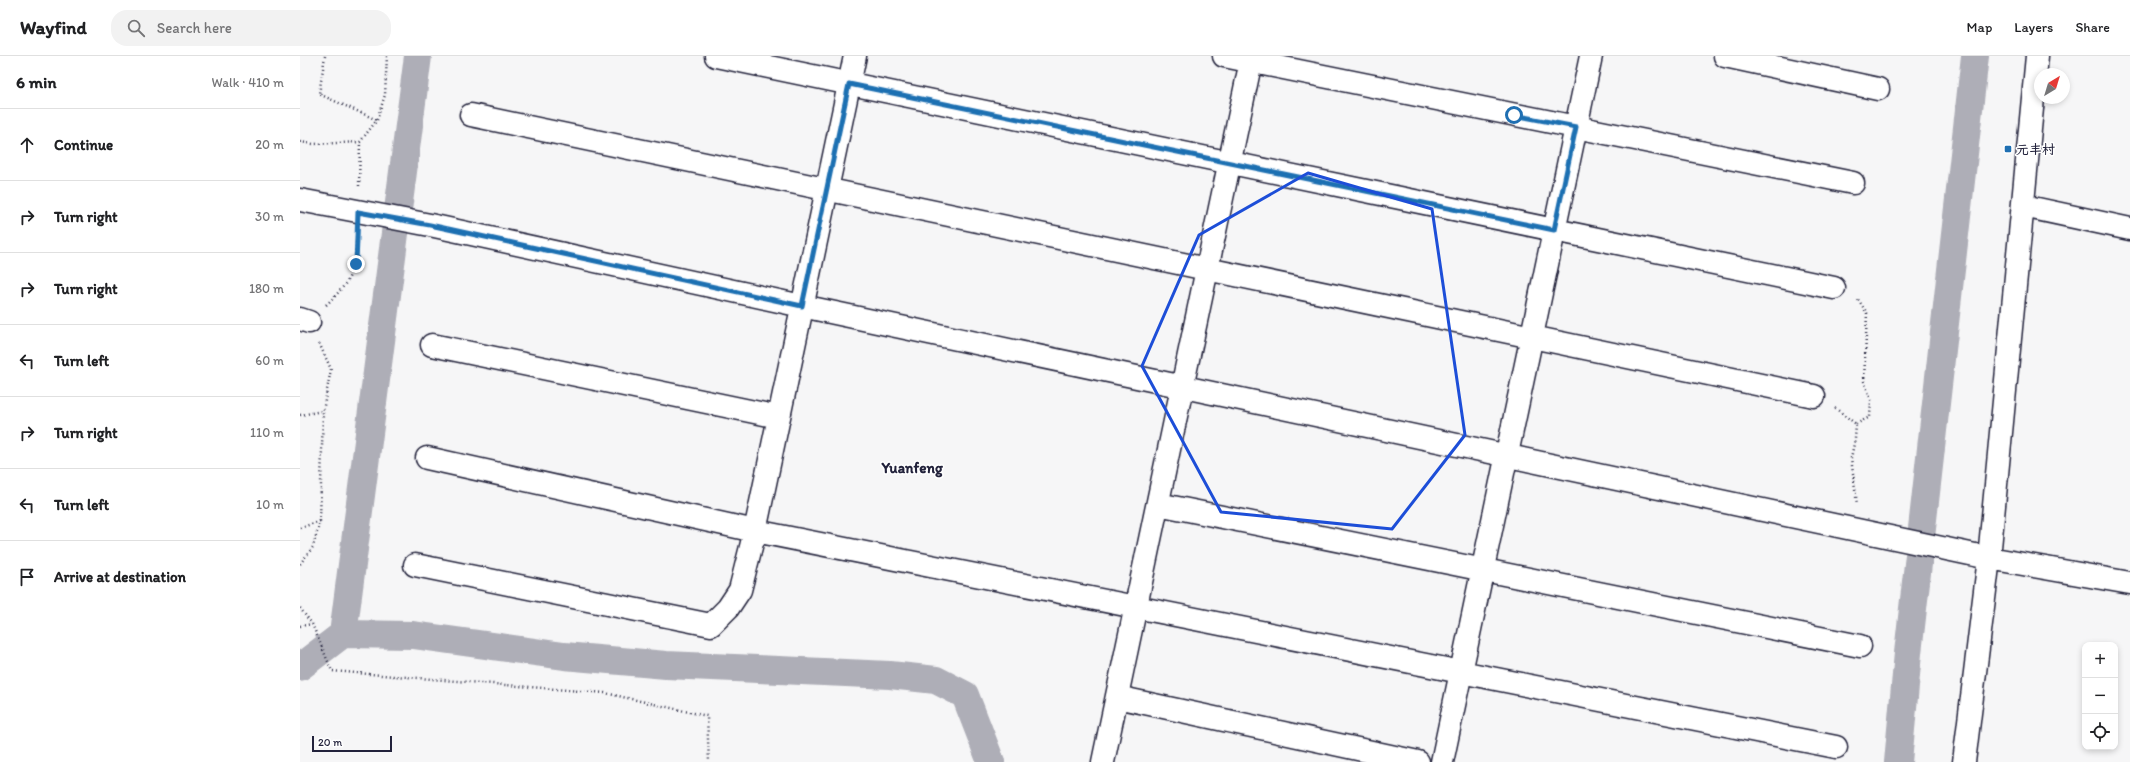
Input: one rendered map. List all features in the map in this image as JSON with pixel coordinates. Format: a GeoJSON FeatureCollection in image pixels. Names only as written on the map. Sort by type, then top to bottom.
{"type":"FeatureCollection","features":[{"type":"Feature","properties":{"kind":"street"},"geometry":{"type":"LineString","coordinates":[[716,56],[1834,288]]}},
{"type":"Feature","properties":{"kind":"street"},"geometry":{"type":"LineString","coordinates":[[415,565],[711,625],[728,608],[740,590],[755,531],[855,56]]}},
{"type":"Feature","properties":{"kind":"street"},"geometry":{"type":"LineString","coordinates":[[1224,56],[1252,59],[1853,183]]}},
{"type":"Feature","properties":{"kind":"street"},"geometry":{"type":"LineString","coordinates":[[1442,762],[1591,56]]}},
{"type":"Feature","properties":{"kind":"street"},"geometry":{"type":"LineString","coordinates":[[1964,762],[1989,558],[2037,56]]}},
{"type":"Feature","properties":{"kind":"street"},"geometry":{"type":"LineString","coordinates":[[1736,57],[1878,89]]}},
{"type":"Feature","properties":{"kind":"street"},"geometry":{"type":"LineString","coordinates":[[1103,762],[1252,59]]}},
{"type":"Feature","properties":{"kind":"street"},"geometry":{"type":"LineString","coordinates":[[471,115],[1814,396]]}},
{"type":"Feature","properties":{"kind":"street"},"geometry":{"type":"LineString","coordinates":[[300,200],[366,214],[430,225],[802,306],[1989,558],[2130,583]]}},
{"type":"Feature","properties":{"kind":"street"},"geometry":{"type":"LineString","coordinates":[[2023,206],[2130,229]]}},
{"type":"Feature","properties":{"kind":"street"},"geometry":{"type":"LineString","coordinates":[[432,345],[779,417]]}},
{"type":"Feature","properties":{"kind":"street"},"geometry":{"type":"LineString","coordinates":[[427,458],[755,531],[1836,747]]}},
{"type":"Feature","properties":{"kind":"street"},"geometry":{"type":"LineString","coordinates":[[1158,504],[1860,646]]}},
{"type":"Feature","properties":{"kind":"street"},"geometry":{"type":"LineString","coordinates":[[1118,697],[1418,762]]}},
{"type":"Feature","properties":{"kind":"path"},"geometry":{"type":"LineString","coordinates":[[325,56],[319,94],[377,120]]}},
{"type":"Feature","properties":{"kind":"path"},"geometry":{"type":"LineString","coordinates":[[300,564],[313,547],[320,521],[323,411],[331,369],[305,320],[343,288],[356,264],[366,214],[360,142],[377,120],[385,95],[387,56]]}},
{"type":"Feature","properties":{"kind":"path"},"geometry":{"type":"LineString","coordinates":[[300,142],[313,144],[360,142]]}},
{"type":"Feature","properties":{"kind":"path"},"geometry":{"type":"LineString","coordinates":[[1834,288],[1858,298],[1867,313],[1864,381],[1871,400],[1870,417],[1856,424]]}},
{"type":"Feature","properties":{"kind":"path"},"geometry":{"type":"LineString","coordinates":[[1814,396],[1834,407],[1856,424]]}},
{"type":"Feature","properties":{"kind":"path"},"geometry":{"type":"LineString","coordinates":[[300,415],[323,411]]}},
{"type":"Feature","properties":{"kind":"path"},"geometry":{"type":"LineString","coordinates":[[1856,424],[1856,439],[1851,458],[1861,531]]}},
{"type":"Feature","properties":{"kind":"path"},"geometry":{"type":"LineString","coordinates":[[300,528],[320,521]]}},
{"type":"Feature","properties":{"kind":"path"},"geometry":{"type":"LineString","coordinates":[[300,608],[312,624],[332,671],[605,693],[707,716],[709,762]]}},
{"type":"Feature","properties":{"kind":"path"},"geometry":{"type":"LineString","coordinates":[[300,626],[312,624]]}},
{"type":"Feature","properties":{"kind":"highlighted area"},"geometry":{"type":"Polygon","coordinates":[[[1308,173],[1432,209],[1465,435],[1392,529],[1221,512],[1142,366],[1199,235],[1308,173]]]}},
{"type":"Feature","properties":{"kind":"waterway"},"geometry":{"type":"LineString","coordinates":[[343,634],[418,56]]}},
{"type":"Feature","properties":{"kind":"waterway"},"geometry":{"type":"LineString","coordinates":[[1898,762],[1908,653],[1975,56]]}},
{"type":"Feature","properties":{"kind":"waterway"},"geometry":{"type":"LineString","coordinates":[[300,667],[343,634],[413,635],[564,656],[666,665],[890,675],[936,680],[965,695],[991,762]]}},
{"type":"Feature","properties":{"kind":"place","name":"元丰村"},"geometry":{"type":"Point","coordinates":[2008,149]}},
{"type":"Feature","properties":{"kind":"district","name":"Yuanfeng"},"geometry":{"type":"Point","coordinates":[912,468]}},
{"type":"Feature","properties":{"kind":"route"},"geometry":{"type":"LineString","coordinates":[[356,264],[358,212],[430,225],[802,306],[849,84],[1554,230],[1576,127],[1514,115]]}}]}
